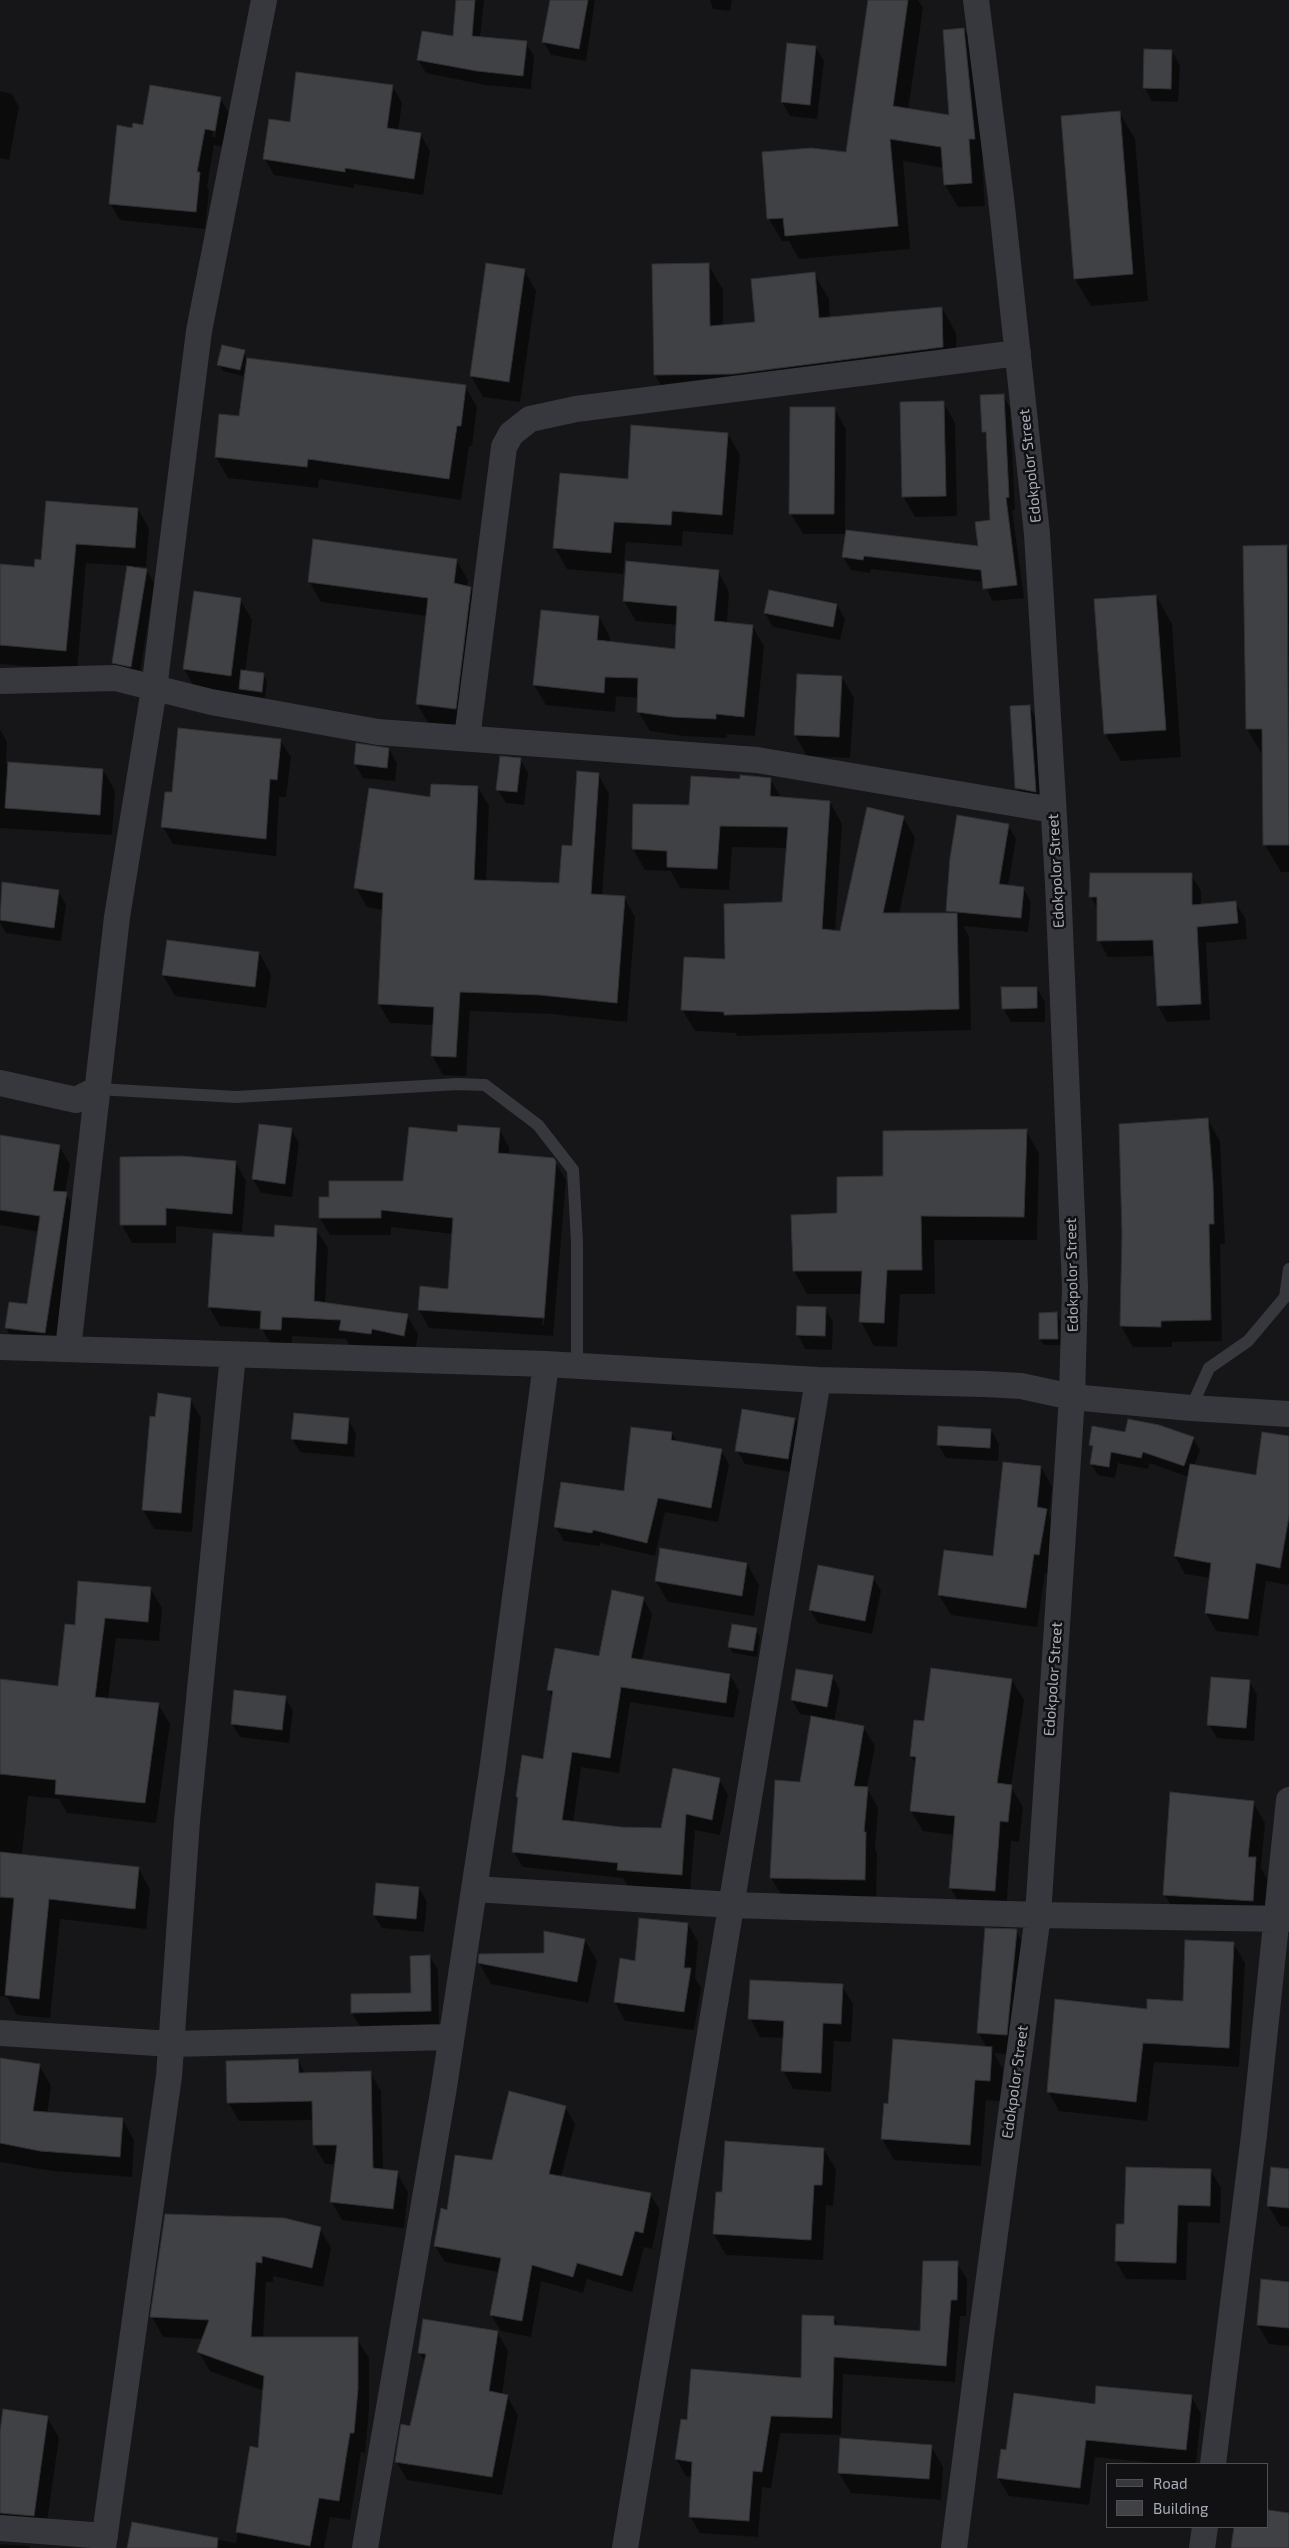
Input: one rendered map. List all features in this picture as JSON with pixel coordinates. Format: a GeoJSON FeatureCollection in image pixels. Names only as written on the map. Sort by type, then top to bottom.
{"type":"FeatureCollection","features":[{"type":"Feature","properties":{"kind":"street"},"geometry":{"type":"LineString","coordinates":[[68,1348],[117,917],[154,689],[199,331],[264,0]]}},
{"type":"Feature","properties":{"kind":"street","name":"Edokpolor Street"},"geometry":{"type":"LineString","coordinates":[[954,2548],[980,2337],[1038,1915],[1072,1397],[1075,1287],[1038,534],[976,0]]}},
{"type":"Feature","properties":{"kind":"street"},"geometry":{"type":"LineString","coordinates":[[467,738],[503,456],[512,434],[530,419],[576,409],[1018,353]]}},
{"type":"Feature","properties":{"kind":"street"},"geometry":{"type":"LineString","coordinates":[[0,681],[115,678],[211,702],[378,732],[757,760],[1053,810]]}},
{"type":"Feature","properties":{"kind":"street"},"geometry":{"type":"LineString","coordinates":[[0,1083],[76,1100],[98,1088]]}},
{"type":"Feature","properties":{"kind":"street"},"geometry":{"type":"LineString","coordinates":[[0,1347],[546,1364],[818,1380],[1012,1386],[1072,1397],[1191,1408],[1289,1414]]}},
{"type":"Feature","properties":{"kind":"street"},"geometry":{"type":"LineString","coordinates":[[0,2528],[104,2542],[168,2086],[186,1821],[233,1354]]}},
{"type":"Feature","properties":{"kind":"street"},"geometry":{"type":"LineString","coordinates":[[365,2548],[474,1889],[546,1364]]}},
{"type":"Feature","properties":{"kind":"street"},"geometry":{"type":"LineString","coordinates":[[625,2548],[733,1905],[818,1380]]}},
{"type":"Feature","properties":{"kind":"street"},"geometry":{"type":"LineString","coordinates":[[1213,2463],[1283,1918],[1289,1800]]}},
{"type":"Feature","properties":{"kind":"street"},"geometry":{"type":"LineString","coordinates":[[474,1889],[733,1905],[1038,1915],[1283,1918]]}},
{"type":"Feature","properties":{"kind":"street"},"geometry":{"type":"LineString","coordinates":[[0,2033],[172,2044],[451,2037]]}},
{"type":"Feature","properties":{"kind":"street"},"geometry":{"type":"LineString","coordinates":[[1202,2548],[1205,2528]]}},
{"type":"Feature","properties":{"kind":"lane"},"geometry":{"type":"LineString","coordinates":[[98,1088],[236,1097],[458,1084],[484,1085],[538,1125],[573,1170],[578,1242],[578,1366]]}},
{"type":"Feature","properties":{"kind":"lane"},"geometry":{"type":"LineString","coordinates":[[1191,1408],[1209,1368],[1248,1341],[1285,1297],[1289,1270]]}},
{"type":"Feature","properties":{"kind":"building"},"geometry":{"type":"Polygon","coordinates":[[[456,0],[475,0],[472,36],[527,41],[523,76],[477,71],[417,60],[422,31],[453,36],[456,0]]]}},
{"type":"Feature","properties":{"kind":"building"},"geometry":{"type":"Polygon","coordinates":[[[550,0],[588,0],[579,49],[542,42],[550,0]]]}},
{"type":"Feature","properties":{"kind":"building"},"geometry":{"type":"Polygon","coordinates":[[[868,0],[908,0],[893,106],[949,115],[943,30],[964,28],[975,139],[969,139],[972,183],[944,185],[941,147],[890,139],[898,226],[785,236],[783,218],[767,219],[762,152],[811,148],[846,152],[868,0]]]}},
{"type":"Feature","properties":{"kind":"building"},"geometry":{"type":"Polygon","coordinates":[[[787,43],[816,46],[810,105],[781,102],[787,43]]]}},
{"type":"Feature","properties":{"kind":"building"},"geometry":{"type":"Polygon","coordinates":[[[1144,49],[1172,50],[1171,89],[1143,88],[1144,49]]]}},
{"type":"Feature","properties":{"kind":"building"},"geometry":{"type":"Polygon","coordinates":[[[296,72],[393,85],[387,128],[421,133],[414,179],[345,168],[345,172],[263,159],[269,119],[290,122],[296,72]]]}},
{"type":"Feature","properties":{"kind":"building"},"geometry":{"type":"Polygon","coordinates":[[[150,85],[221,97],[215,131],[205,129],[197,172],[200,172],[196,212],[109,204],[117,125],[132,128],[133,123],[143,125],[150,85]]]}},
{"type":"Feature","properties":{"kind":"building"},"geometry":{"type":"Polygon","coordinates":[[[1120,111],[1133,274],[1074,279],[1061,116],[1120,111]]]}},
{"type":"Feature","properties":{"kind":"building"},"geometry":{"type":"Polygon","coordinates":[[[486,263],[525,269],[509,382],[470,376],[486,263]]]}},
{"type":"Feature","properties":{"kind":"building"},"geometry":{"type":"Polygon","coordinates":[[[709,263],[710,326],[755,322],[751,279],[815,272],[819,318],[942,307],[943,347],[733,374],[654,375],[652,264],[709,263]]]}},
{"type":"Feature","properties":{"kind":"building"},"geometry":{"type":"Polygon","coordinates":[[[222,345],[245,350],[240,370],[217,365],[222,345]]]}},
{"type":"Feature","properties":{"kind":"building"},"geometry":{"type":"Polygon","coordinates":[[[247,358],[466,385],[461,426],[457,426],[449,479],[308,459],[307,467],[215,457],[219,414],[239,416],[247,358]]]}},
{"type":"Feature","properties":{"kind":"building"},"geometry":{"type":"Polygon","coordinates":[[[1004,394],[1009,497],[1006,498],[1017,585],[983,589],[981,570],[864,556],[863,560],[842,557],[846,530],[978,546],[975,522],[990,520],[986,432],[982,432],[980,395],[1004,394]]]}},
{"type":"Feature","properties":{"kind":"building"},"geometry":{"type":"Polygon","coordinates":[[[944,401],[946,496],[902,497],[900,402],[944,401]]]}},
{"type":"Feature","properties":{"kind":"building"},"geometry":{"type":"Polygon","coordinates":[[[790,407],[835,407],[834,514],[789,514],[790,407]]]}},
{"type":"Feature","properties":{"kind":"building"},"geometry":{"type":"Polygon","coordinates":[[[631,425],[728,433],[722,515],[672,511],[671,525],[614,522],[611,553],[553,548],[560,473],[628,479],[631,425]]]}},
{"type":"Feature","properties":{"kind":"building"},"geometry":{"type":"Polygon","coordinates":[[[46,501],[138,508],[135,548],[76,544],[66,651],[0,645],[0,564],[34,567],[35,559],[41,560],[46,501]]]}},
{"type":"Feature","properties":{"kind":"building"},"geometry":{"type":"Polygon","coordinates":[[[313,539],[457,559],[454,583],[471,587],[456,709],[416,704],[428,598],[308,582],[313,539]]]}},
{"type":"Feature","properties":{"kind":"building"},"geometry":{"type":"Polygon","coordinates":[[[1287,545],[1289,845],[1263,845],[1262,729],[1246,729],[1243,546],[1287,545]]]}},
{"type":"Feature","properties":{"kind":"building"},"geometry":{"type":"Polygon","coordinates":[[[626,561],[719,570],[714,621],[753,625],[744,717],[716,714],[716,719],[672,717],[637,712],[638,678],[605,677],[604,693],[533,685],[541,610],[599,616],[597,640],[675,649],[677,606],[623,601],[626,561]]]}},
{"type":"Feature","properties":{"kind":"building"},"geometry":{"type":"Polygon","coordinates":[[[127,566],[147,569],[131,667],[112,663],[127,566]]]}},
{"type":"Feature","properties":{"kind":"building"},"geometry":{"type":"Polygon","coordinates":[[[769,590],[837,604],[833,627],[764,613],[769,590]]]}},
{"type":"Feature","properties":{"kind":"building"},"geometry":{"type":"Polygon","coordinates":[[[194,591],[241,598],[231,676],[183,669],[194,591]]]}},
{"type":"Feature","properties":{"kind":"building"},"geometry":{"type":"Polygon","coordinates":[[[1156,595],[1166,730],[1104,734],[1094,599],[1156,595]]]}},
{"type":"Feature","properties":{"kind":"building"},"geometry":{"type":"Polygon","coordinates":[[[241,670],[264,673],[262,692],[239,689],[241,670]]]}},
{"type":"Feature","properties":{"kind":"building"},"geometry":{"type":"Polygon","coordinates":[[[797,674],[842,676],[839,737],[794,735],[797,674]]]}},
{"type":"Feature","properties":{"kind":"building"},"geometry":{"type":"Polygon","coordinates":[[[1030,705],[1036,792],[1015,788],[1010,706],[1030,705]]]}},
{"type":"Feature","properties":{"kind":"building"},"geometry":{"type":"Polygon","coordinates":[[[178,728],[281,739],[277,780],[270,779],[266,839],[161,827],[165,792],[172,792],[178,728]]]}},
{"type":"Feature","properties":{"kind":"building"},"geometry":{"type":"Polygon","coordinates":[[[356,743],[389,748],[387,768],[354,764],[356,743]]]}},
{"type":"Feature","properties":{"kind":"building"},"geometry":{"type":"Polygon","coordinates":[[[500,756],[521,758],[517,792],[496,790],[500,756]]]}},
{"type":"Feature","properties":{"kind":"building"},"geometry":{"type":"Polygon","coordinates":[[[8,762],[103,769],[100,815],[5,808],[8,762]]]}},
{"type":"Feature","properties":{"kind":"building"},"geometry":{"type":"Polygon","coordinates":[[[577,771],[599,773],[591,894],[625,896],[617,1003],[540,995],[460,992],[456,1057],[431,1056],[434,1007],[378,1004],[383,893],[354,888],[369,788],[430,797],[431,784],[478,786],[474,880],[559,883],[562,845],[572,846],[577,771]]]}},
{"type":"Feature","properties":{"kind":"building"},"geometry":{"type":"Polygon","coordinates":[[[740,775],[771,778],[770,796],[830,801],[822,929],[840,931],[867,807],[904,816],[883,913],[957,913],[959,1009],[724,1015],[724,1012],[681,1010],[684,957],[725,959],[724,904],[782,902],[788,827],[720,826],[717,869],[667,867],[667,851],[632,849],[633,804],[689,805],[691,776],[740,779],[740,775]]]}},
{"type":"Feature","properties":{"kind":"building"},"geometry":{"type":"Polygon","coordinates":[[[957,815],[1009,824],[999,884],[1024,887],[1021,918],[946,911],[950,858],[957,815]]]}},
{"type":"Feature","properties":{"kind":"building"},"geometry":{"type":"Polygon","coordinates":[[[1090,873],[1192,873],[1192,905],[1236,901],[1238,923],[1197,927],[1201,1004],[1157,1006],[1153,940],[1097,941],[1097,897],[1089,897],[1090,873]]]}},
{"type":"Feature","properties":{"kind":"building"},"geometry":{"type":"Polygon","coordinates":[[[2,882],[59,890],[54,928],[0,920],[2,882]]]}},
{"type":"Feature","properties":{"kind":"building"},"geometry":{"type":"Polygon","coordinates":[[[167,940],[259,952],[255,987],[162,975],[167,940]]]}},
{"type":"Feature","properties":{"kind":"building"},"geometry":{"type":"Polygon","coordinates":[[[1001,987],[1037,987],[1037,1008],[1002,1009],[1001,987]]]}},
{"type":"Feature","properties":{"kind":"building"},"geometry":{"type":"Polygon","coordinates":[[[1208,1118],[1214,1224],[1209,1224],[1211,1320],[1161,1321],[1161,1327],[1120,1326],[1122,1234],[1119,1124],[1208,1118]]]}},
{"type":"Feature","properties":{"kind":"building"},"geometry":{"type":"Polygon","coordinates":[[[259,1124],[292,1128],[285,1184],[252,1179],[259,1124]]]}},
{"type":"Feature","properties":{"kind":"building"},"geometry":{"type":"Polygon","coordinates":[[[458,1125],[500,1128],[498,1153],[554,1158],[556,1162],[544,1318],[418,1310],[420,1286],[448,1289],[453,1218],[381,1210],[381,1218],[319,1218],[319,1197],[329,1197],[329,1181],[403,1181],[409,1127],[457,1132],[458,1125]]]}},
{"type":"Feature","properties":{"kind":"building"},"geometry":{"type":"Polygon","coordinates":[[[1027,1129],[1024,1217],[921,1216],[922,1270],[887,1270],[884,1323],[859,1322],[862,1271],[793,1271],[791,1215],[837,1213],[837,1177],[883,1176],[883,1131],[1027,1129]]]}},
{"type":"Feature","properties":{"kind":"building"},"geometry":{"type":"Polygon","coordinates":[[[0,1135],[60,1145],[53,1191],[67,1192],[45,1333],[5,1328],[9,1302],[27,1304],[40,1216],[0,1210],[0,1135]]]}},
{"type":"Feature","properties":{"kind":"building"},"geometry":{"type":"Polygon","coordinates":[[[182,1156],[236,1161],[232,1214],[166,1208],[166,1225],[120,1225],[120,1157],[182,1156]]]}},
{"type":"Feature","properties":{"kind":"building"},"geometry":{"type":"Polygon","coordinates":[[[275,1225],[317,1228],[314,1301],[408,1314],[404,1336],[372,1329],[371,1334],[339,1330],[341,1320],[282,1317],[281,1330],[260,1329],[261,1311],[208,1307],[213,1233],[274,1237],[275,1225]]]}},
{"type":"Feature","properties":{"kind":"building"},"geometry":{"type":"Polygon","coordinates":[[[797,1306],[826,1307],[825,1336],[796,1335],[797,1306]]]}},
{"type":"Feature","properties":{"kind":"building"},"geometry":{"type":"Polygon","coordinates":[[[1057,1312],[1058,1339],[1039,1339],[1039,1313],[1057,1312]]]}},
{"type":"Feature","properties":{"kind":"building"},"geometry":{"type":"Polygon","coordinates":[[[158,1393],[191,1398],[181,1513],[142,1510],[150,1416],[155,1417],[158,1393]]]}},
{"type":"Feature","properties":{"kind":"building"},"geometry":{"type":"Polygon","coordinates":[[[742,1409],[795,1418],[788,1459],[735,1451],[742,1409]]]}},
{"type":"Feature","properties":{"kind":"building"},"geometry":{"type":"Polygon","coordinates":[[[294,1413],[349,1418],[347,1444],[291,1439],[294,1413]]]}},
{"type":"Feature","properties":{"kind":"building"},"geometry":{"type":"Polygon","coordinates":[[[1128,1419],[1159,1425],[1194,1437],[1184,1466],[1143,1452],[1141,1458],[1111,1452],[1109,1467],[1090,1464],[1093,1446],[1089,1445],[1092,1426],[1125,1432],[1128,1419]]]}},
{"type":"Feature","properties":{"kind":"building"},"geometry":{"type":"Polygon","coordinates":[[[938,1426],[991,1429],[990,1448],[937,1445],[938,1426]]]}},
{"type":"Feature","properties":{"kind":"building"},"geometry":{"type":"Polygon","coordinates":[[[631,1427],[672,1432],[671,1440],[722,1449],[711,1508],[658,1498],[647,1543],[593,1530],[592,1533],[554,1527],[561,1482],[624,1491],[631,1427]]]}},
{"type":"Feature","properties":{"kind":"building"},"geometry":{"type":"Polygon","coordinates":[[[1262,1432],[1289,1436],[1289,1516],[1280,1568],[1256,1563],[1248,1619],[1205,1613],[1211,1563],[1174,1556],[1190,1464],[1256,1475],[1262,1432]]]}},
{"type":"Feature","properties":{"kind":"building"},"geometry":{"type":"Polygon","coordinates":[[[1003,1462],[1041,1466],[1037,1507],[1047,1509],[1039,1555],[1034,1554],[1026,1608],[938,1595],[944,1550],[993,1556],[1003,1462]]]}},
{"type":"Feature","properties":{"kind":"building"},"geometry":{"type":"Polygon","coordinates":[[[660,1548],[747,1563],[742,1596],[655,1581],[660,1548]]]}},
{"type":"Feature","properties":{"kind":"building"},"geometry":{"type":"Polygon","coordinates":[[[818,1565],[874,1576],[865,1621],[809,1610],[818,1565]]]}},
{"type":"Feature","properties":{"kind":"building"},"geometry":{"type":"Polygon","coordinates":[[[78,1581],[151,1587],[148,1622],[105,1618],[95,1697],[159,1703],[145,1803],[55,1794],[56,1780],[0,1774],[0,1679],[58,1686],[65,1624],[75,1625],[78,1581]]]}},
{"type":"Feature","properties":{"kind":"building"},"geometry":{"type":"Polygon","coordinates":[[[612,1590],[644,1597],[631,1658],[730,1674],[726,1703],[621,1687],[610,1758],[572,1752],[562,1820],[621,1827],[661,1828],[673,1768],[720,1778],[712,1820],[686,1814],[682,1875],[617,1870],[618,1863],[512,1852],[518,1797],[516,1797],[522,1755],[543,1759],[553,1691],[547,1690],[555,1648],[599,1656],[612,1590]]]}},
{"type":"Feature","properties":{"kind":"building"},"geometry":{"type":"Polygon","coordinates":[[[732,1624],[757,1628],[753,1651],[728,1647],[732,1624]]]}},
{"type":"Feature","properties":{"kind":"building"},"geometry":{"type":"Polygon","coordinates":[[[931,1668],[1012,1679],[997,1783],[1012,1785],[1008,1822],[1000,1821],[995,1891],[949,1888],[955,1816],[910,1811],[916,1757],[910,1756],[914,1720],[924,1721],[931,1668]]]}},
{"type":"Feature","properties":{"kind":"building"},"geometry":{"type":"Polygon","coordinates":[[[796,1669],[833,1675],[827,1707],[791,1700],[796,1669]]]}},
{"type":"Feature","properties":{"kind":"building"},"geometry":{"type":"Polygon","coordinates":[[[1211,1677],[1250,1680],[1246,1728],[1207,1725],[1211,1677]]]}},
{"type":"Feature","properties":{"kind":"building"},"geometry":{"type":"Polygon","coordinates":[[[234,1690],[286,1696],[282,1730],[231,1724],[234,1690]]]}},
{"type":"Feature","properties":{"kind":"building"},"geometry":{"type":"Polygon","coordinates":[[[811,1716],[864,1726],[854,1786],[868,1787],[864,1832],[866,1832],[865,1880],[770,1878],[775,1780],[800,1782],[811,1716]]]}},
{"type":"Feature","properties":{"kind":"building"},"geometry":{"type":"Polygon","coordinates":[[[1170,1792],[1254,1801],[1248,1857],[1256,1857],[1253,1901],[1163,1895],[1170,1792]]]}},
{"type":"Feature","properties":{"kind":"building"},"geometry":{"type":"Polygon","coordinates":[[[0,1852],[139,1867],[135,1909],[49,1899],[39,1999],[5,1995],[14,1898],[0,1897],[0,1852]]]}},
{"type":"Feature","properties":{"kind":"building"},"geometry":{"type":"Polygon","coordinates":[[[376,1883],[419,1887],[416,1919],[373,1915],[376,1883]]]}},
{"type":"Feature","properties":{"kind":"building"},"geometry":{"type":"Polygon","coordinates":[[[639,1918],[688,1923],[684,1968],[691,1968],[684,2012],[614,2002],[620,1958],[635,1961],[639,1918]]]}},
{"type":"Feature","properties":{"kind":"building"},"geometry":{"type":"Polygon","coordinates":[[[985,1928],[1017,1929],[1007,2035],[977,2033],[985,1928]]]}},
{"type":"Feature","properties":{"kind":"building"},"geometry":{"type":"Polygon","coordinates":[[[544,1931],[585,1939],[577,1982],[478,1963],[479,1954],[544,1953],[544,1931]]]}},
{"type":"Feature","properties":{"kind":"building"},"geometry":{"type":"Polygon","coordinates":[[[1185,1940],[1234,1942],[1229,2048],[1143,2043],[1136,2102],[1047,2092],[1055,1999],[1147,2009],[1147,1999],[1183,2001],[1185,1940]]]}},
{"type":"Feature","properties":{"kind":"building"},"geometry":{"type":"Polygon","coordinates":[[[430,1955],[431,2011],[351,2013],[351,1994],[411,1993],[410,1956],[430,1955]]]}},
{"type":"Feature","properties":{"kind":"building"},"geometry":{"type":"Polygon","coordinates":[[[750,1980],[843,1984],[841,2024],[823,2023],[821,2073],[781,2071],[784,2021],[748,2019],[750,1980]]]}},
{"type":"Feature","properties":{"kind":"building"},"geometry":{"type":"Polygon","coordinates":[[[893,2039],[992,2047],[990,2081],[975,2080],[970,2145],[881,2139],[884,2103],[888,2104],[893,2039]]]}},
{"type":"Feature","properties":{"kind":"building"},"geometry":{"type":"Polygon","coordinates":[[[0,2058],[40,2064],[33,2111],[123,2118],[120,2157],[40,2151],[0,2143],[0,2058]]]}},
{"type":"Feature","properties":{"kind":"building"},"geometry":{"type":"Polygon","coordinates":[[[298,2059],[299,2073],[371,2071],[373,2168],[398,2171],[393,2209],[330,2202],[337,2145],[313,2145],[312,2101],[227,2103],[226,2061],[298,2059]]]}},
{"type":"Feature","properties":{"kind":"building"},"geometry":{"type":"Polygon","coordinates":[[[509,2091],[566,2106],[549,2174],[651,2193],[643,2233],[635,2231],[622,2276],[577,2263],[573,2277],[532,2265],[522,2321],[490,2315],[501,2258],[434,2246],[441,2208],[447,2210],[455,2155],[492,2160],[509,2091]]]}},
{"type":"Feature","properties":{"kind":"building"},"geometry":{"type":"Polygon","coordinates":[[[725,2141],[824,2148],[822,2185],[814,2185],[811,2240],[713,2234],[716,2192],[722,2192],[725,2141]]]}},
{"type":"Feature","properties":{"kind":"building"},"geometry":{"type":"Polygon","coordinates":[[[1126,2167],[1211,2169],[1210,2206],[1178,2205],[1176,2263],[1115,2261],[1116,2224],[1124,2224],[1126,2167]]]}},
{"type":"Feature","properties":{"kind":"building"},"geometry":{"type":"Polygon","coordinates":[[[1271,2167],[1289,2169],[1289,2208],[1267,2206],[1271,2167]]]}},
{"type":"Feature","properties":{"kind":"building"},"geometry":{"type":"Polygon","coordinates":[[[165,2214],[284,2218],[321,2227],[312,2268],[262,2256],[262,2263],[256,2262],[251,2337],[358,2337],[358,2389],[354,2433],[350,2433],[339,2501],[319,2498],[310,2546],[236,2532],[250,2446],[258,2448],[264,2376],[197,2352],[209,2320],[150,2317],[165,2214]]]}},
{"type":"Feature","properties":{"kind":"building"},"geometry":{"type":"Polygon","coordinates":[[[923,2261],[958,2261],[957,2300],[951,2300],[946,2366],[834,2357],[832,2418],[771,2416],[762,2472],[753,2471],[749,2521],[689,2517],[692,2462],[675,2459],[681,2419],[687,2420],[691,2369],[801,2378],[802,2315],[834,2316],[834,2325],[920,2331],[923,2261]]]}},
{"type":"Feature","properties":{"kind":"building"},"geometry":{"type":"Polygon","coordinates":[[[1261,2279],[1289,2282],[1289,2328],[1257,2325],[1261,2279]]]}},
{"type":"Feature","properties":{"kind":"building"},"geometry":{"type":"Polygon","coordinates":[[[423,2319],[498,2331],[489,2391],[508,2395],[492,2477],[395,2462],[401,2424],[410,2426],[426,2354],[418,2353],[423,2319]]]}},
{"type":"Feature","properties":{"kind":"building"},"geometry":{"type":"Polygon","coordinates":[[[1096,2386],[1192,2395],[1186,2450],[1086,2440],[1080,2488],[997,2478],[1001,2449],[1006,2450],[1014,2393],[1095,2404],[1096,2386]]]}},
{"type":"Feature","properties":{"kind":"building"},"geometry":{"type":"Polygon","coordinates":[[[3,2409],[48,2416],[34,2516],[0,2513],[0,2432],[3,2409]]]}},
{"type":"Feature","properties":{"kind":"building"},"geometry":{"type":"Polygon","coordinates":[[[840,2438],[932,2445],[929,2479],[838,2473],[840,2438]]]}},
{"type":"Feature","properties":{"kind":"building"},"geometry":{"type":"Polygon","coordinates":[[[1269,2510],[1289,2513],[1289,2548],[1231,2548],[1234,2528],[1269,2528],[1269,2510]]]}},
{"type":"Feature","properties":{"kind":"building"},"geometry":{"type":"Polygon","coordinates":[[[132,2522],[218,2538],[217,2548],[127,2548],[132,2522]]]}}]}
